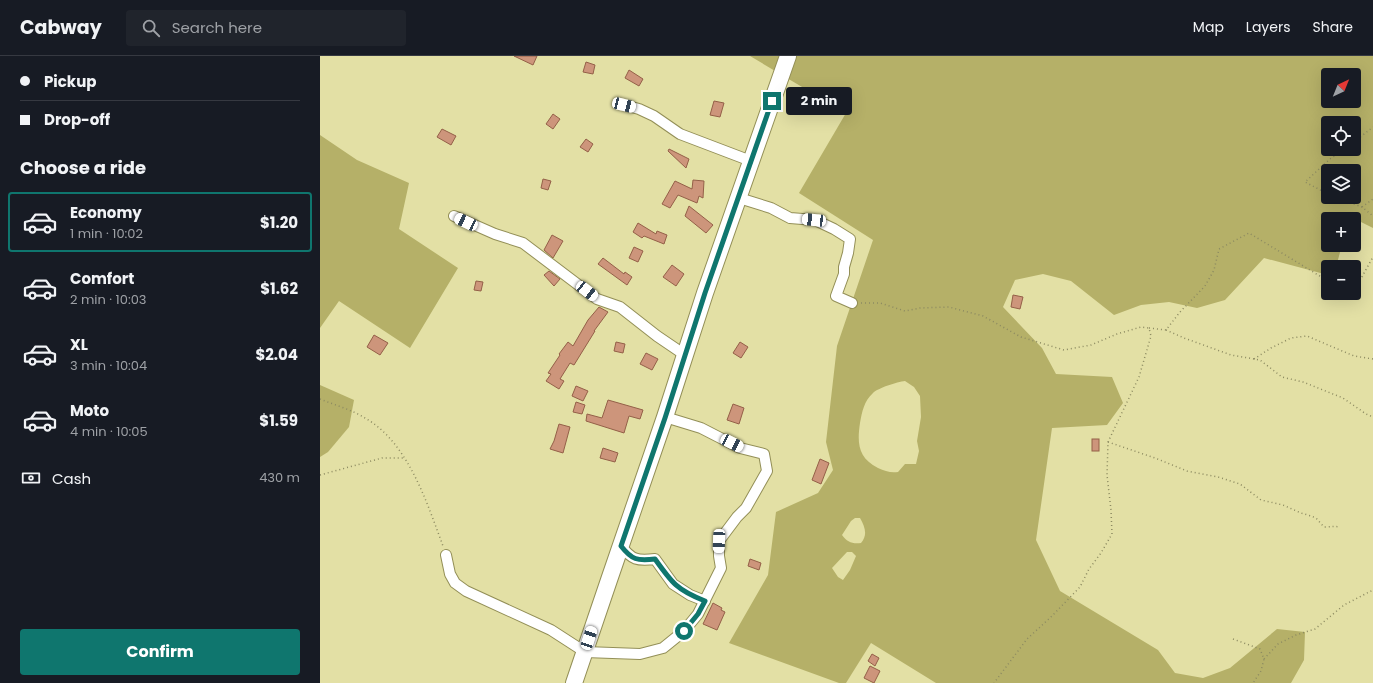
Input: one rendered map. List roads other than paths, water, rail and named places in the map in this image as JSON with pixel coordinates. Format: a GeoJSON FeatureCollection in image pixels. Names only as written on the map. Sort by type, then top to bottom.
{"type":"FeatureCollection","features":[{"type":"Feature","properties":{"kind":"main road"},"geometry":{"type":"LineString","coordinates":[[574,683],[665,418],[751,160],[788,56]]}},
{"type":"Feature","properties":{"kind":"street"},"geometry":{"type":"LineString","coordinates":[[624,105],[639,109],[654,116],[680,134],[751,160]]}},
{"type":"Feature","properties":{"kind":"street"},"geometry":{"type":"LineString","coordinates":[[739,198],[771,208],[790,218],[814,220],[834,228],[850,239],[844,274],[836,296],[852,303]]}},
{"type":"Feature","properties":{"kind":"street"},"geometry":{"type":"LineString","coordinates":[[454,216],[495,234],[523,243],[597,299],[620,307],[657,336],[685,355]]}},
{"type":"Feature","properties":{"kind":"street"},"geometry":{"type":"LineString","coordinates":[[446,555],[450,574],[455,583],[466,591],[551,630],[584,652],[640,654],[663,648],[684,631],[698,614],[721,568],[719,541],[737,517],[746,508],[767,471],[764,454],[740,448],[700,428],[665,418]]}},
{"type":"Feature","properties":{"kind":"street"},"geometry":{"type":"LineString","coordinates":[[621,546],[628,556],[642,561],[655,559],[673,584],[690,595],[705,601]]}}]}
